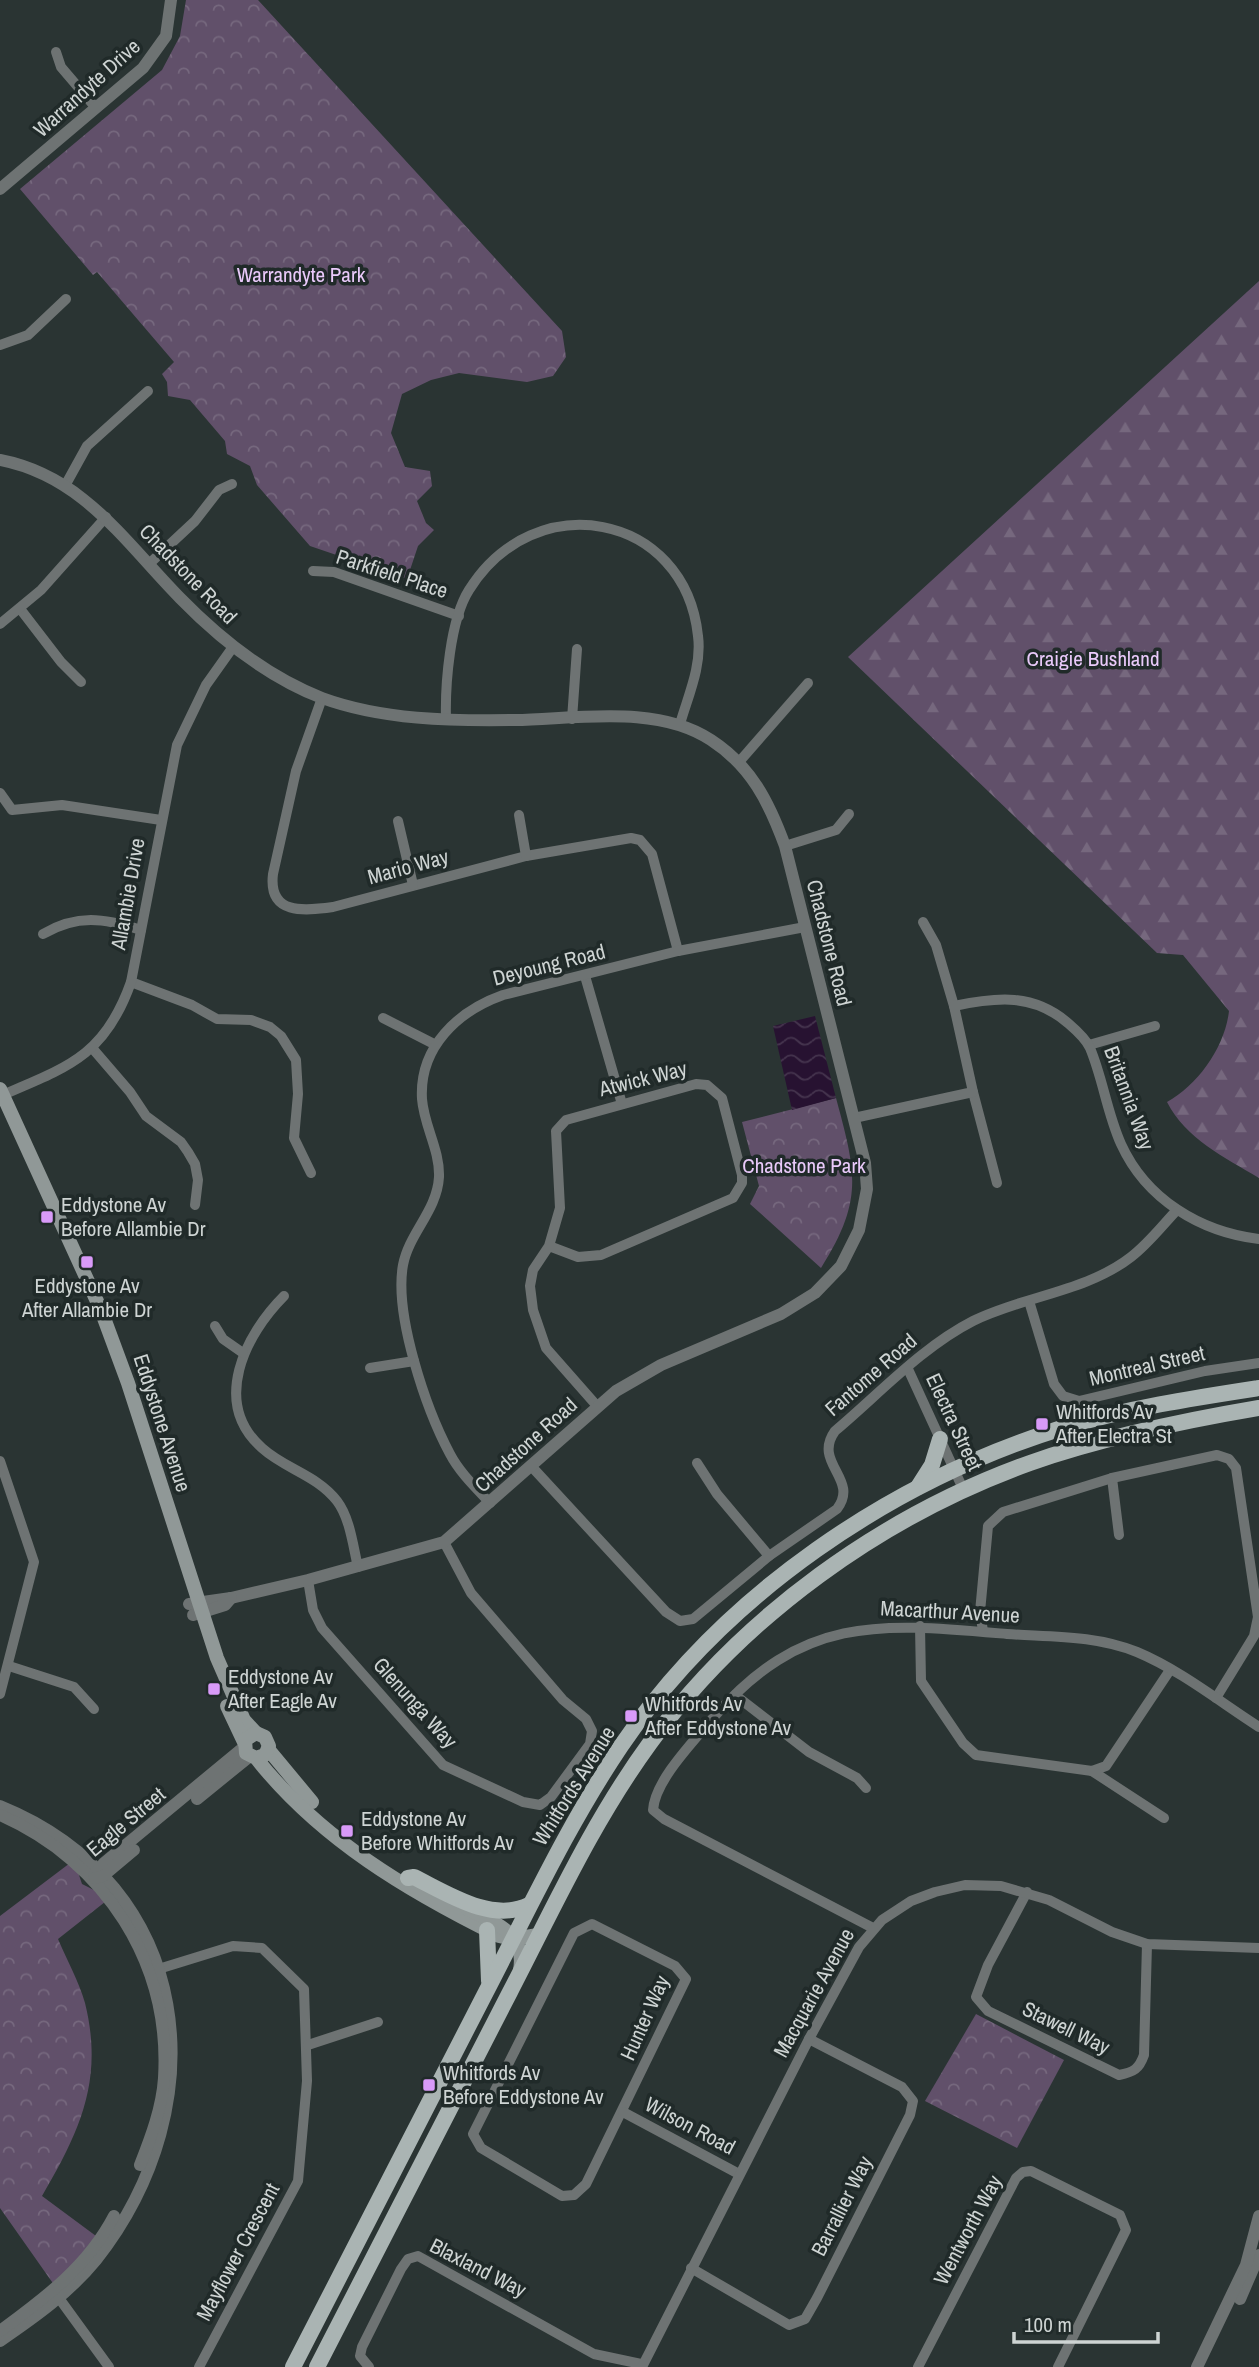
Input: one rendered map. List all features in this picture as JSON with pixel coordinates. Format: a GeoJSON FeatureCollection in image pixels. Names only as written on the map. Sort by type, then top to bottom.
{"type":"FeatureCollection","features":[{"type":"Feature","properties":{"kind":"main road","name":"Eddystone Avenue"},"geometry":{"type":"LineString","coordinates":[[1,1097],[93,1313],[195,1608],[221,1692],[253,1748],[314,1816],[363,1859],[408,1889],[487,1930],[514,1938],[538,1935]]}},
{"type":"Feature","properties":{"kind":"main road","name":"Whitfords Avenue"},"geometry":{"type":"LineString","coordinates":[[293,2367],[529,1905],[592,1791],[623,1743],[710,1640],[812,1553],[916,1489],[955,1470],[1067,1427],[1167,1403],[1259,1388]]}},
{"type":"Feature","properties":{"kind":"main road","name":"Whitfords Avenue"},"geometry":{"type":"LineString","coordinates":[[317,2367],[592,1831],[662,1728],[710,1673],[776,1610],[820,1575],[887,1531],[964,1491],[1028,1464],[1116,1436],[1259,1408]]}},
{"type":"Feature","properties":{"kind":"main road"},"geometry":{"type":"LineString","coordinates":[[916,1489],[932,1465],[940,1439]]}},
{"type":"Feature","properties":{"kind":"main road","name":"Eddystone Avenue"},"geometry":{"type":"LineString","coordinates":[[253,1748],[287,1776],[337,1827],[408,1878],[503,1927],[514,1938]]}},
{"type":"Feature","properties":{"kind":"main road"},"geometry":{"type":"LineString","coordinates":[[408,1878],[414,1877],[490,1909],[516,1911],[529,1905]]}},
{"type":"Feature","properties":{"kind":"main road"},"geometry":{"type":"LineString","coordinates":[[487,1930],[489,1987]]}},
{"type":"Feature","properties":{"kind":"main road"},"geometry":{"type":"LineString","coordinates":[[514,1938],[522,1962],[519,1975]]}},
{"type":"Feature","properties":{"kind":"street","name":"Warrandyte Drive"},"geometry":{"type":"LineString","coordinates":[[0,190],[143,68],[166,36],[171,0]]}},
{"type":"Feature","properties":{"kind":"street"},"geometry":{"type":"LineString","coordinates":[[56,52],[61,67],[96,108]]}},
{"type":"Feature","properties":{"kind":"street"},"geometry":{"type":"LineString","coordinates":[[0,345],[28,335],[66,299]]}},
{"type":"Feature","properties":{"kind":"street"},"geometry":{"type":"LineString","coordinates":[[66,484],[87,446],[148,391]]}},
{"type":"Feature","properties":{"kind":"street","name":"Chadstone Road"},"geometry":{"type":"LineString","coordinates":[[0,460],[66,484],[106,517],[204,623],[265,668],[322,698],[387,715],[446,720],[636,718],[680,724],[710,739],[739,762],[768,802],[785,846],[865,1163],[867,1189],[864,1213],[841,1266],[828,1281],[799,1305],[661,1365],[597,1406],[532,1467],[443,1542],[358,1567],[195,1608]]}},
{"type":"Feature","properties":{"kind":"street"},"geometry":{"type":"LineString","coordinates":[[150,563],[195,521],[219,490],[232,484]]}},
{"type":"Feature","properties":{"kind":"street"},"geometry":{"type":"LineString","coordinates":[[0,624],[21,610],[106,517]]}},
{"type":"Feature","properties":{"kind":"street"},"geometry":{"type":"LineString","coordinates":[[446,720],[445,691],[459,617],[468,592],[481,573],[499,554],[523,537],[555,525],[582,524],[615,530],[640,541],[667,564],[684,589],[694,612],[699,639],[696,671],[680,724]]}},
{"type":"Feature","properties":{"kind":"street","name":"Parkfield Place"},"geometry":{"type":"LineString","coordinates":[[313,571],[334,572],[459,617]]}},
{"type":"Feature","properties":{"kind":"street"},"geometry":{"type":"LineString","coordinates":[[21,610],[61,662],[81,682]]}},
{"type":"Feature","properties":{"kind":"street","name":"Allambie Drive"},"geometry":{"type":"LineString","coordinates":[[1,1097],[61,1069],[93,1049],[109,1031],[131,982],[177,745],[206,685],[233,647]]}},
{"type":"Feature","properties":{"kind":"street"},"geometry":{"type":"LineString","coordinates":[[572,719],[577,649]]}},
{"type":"Feature","properties":{"kind":"street"},"geometry":{"type":"LineString","coordinates":[[739,762],[808,683]]}},
{"type":"Feature","properties":{"kind":"street","name":"Mario Way"},"geometry":{"type":"LineString","coordinates":[[322,698],[296,771],[282,827],[271,887],[276,898],[284,905],[312,910],[526,856],[631,838],[640,841],[652,854],[678,951]]}},
{"type":"Feature","properties":{"kind":"street"},"geometry":{"type":"LineString","coordinates":[[0,793],[12,810],[62,805],[161,820]]}},
{"type":"Feature","properties":{"kind":"street"},"geometry":{"type":"LineString","coordinates":[[785,846],[836,830],[849,814]]}},
{"type":"Feature","properties":{"kind":"street"},"geometry":{"type":"LineString","coordinates":[[519,815],[526,856]]}},
{"type":"Feature","properties":{"kind":"street"},"geometry":{"type":"LineString","coordinates":[[398,821],[413,885]]}},
{"type":"Feature","properties":{"kind":"street"},"geometry":{"type":"LineString","coordinates":[[43,934],[61,924],[87,919],[117,922],[141,930]]}},
{"type":"Feature","properties":{"kind":"street"},"geometry":{"type":"LineString","coordinates":[[923,922],[936,945],[954,1006],[997,1183]]}},
{"type":"Feature","properties":{"kind":"street","name":"Deyoung Road"},"geometry":{"type":"LineString","coordinates":[[490,1503],[450,1455],[414,1361],[402,1284],[404,1263],[435,1198],[439,1177],[437,1156],[422,1100],[424,1073],[435,1044],[476,1005],[678,951],[712,947],[805,927]]}},
{"type":"Feature","properties":{"kind":"street"},"geometry":{"type":"LineString","coordinates":[[586,976],[622,1104]]}},
{"type":"Feature","properties":{"kind":"street"},"geometry":{"type":"LineString","coordinates":[[131,982],[192,1005],[217,1019],[251,1020],[270,1027],[281,1036],[296,1060],[294,1138],[311,1172]]}},
{"type":"Feature","properties":{"kind":"street","name":"Britannia Way"},"geometry":{"type":"LineString","coordinates":[[954,1006],[992,998],[1035,1003],[1056,1013],[1089,1045],[1121,1145],[1146,1181],[1176,1211],[1222,1232],[1259,1239]]}},
{"type":"Feature","properties":{"kind":"street"},"geometry":{"type":"LineString","coordinates":[[383,1018],[435,1044]]}},
{"type":"Feature","properties":{"kind":"street"},"geometry":{"type":"LineString","coordinates":[[1089,1045],[1155,1026]]}},
{"type":"Feature","properties":{"kind":"street"},"geometry":{"type":"LineString","coordinates":[[93,1049],[130,1092],[146,1116],[181,1142],[188,1152],[195,1164],[198,1180],[195,1205]]}},
{"type":"Feature","properties":{"kind":"street","name":"Atwick Way"},"geometry":{"type":"LineString","coordinates":[[549,1246],[578,1257],[601,1255],[724,1203],[739,1191],[741,1175],[722,1098],[714,1089],[696,1084],[566,1119],[556,1131],[560,1208],[549,1246],[533,1270],[530,1286],[539,1334],[555,1359],[597,1406]]}},
{"type":"Feature","properties":{"kind":"street"},"geometry":{"type":"LineString","coordinates":[[854,1118],[973,1091]]}},
{"type":"Feature","properties":{"kind":"street","name":"Fantome Road"},"geometry":{"type":"LineString","coordinates":[[532,1467],[674,1619],[693,1619],[769,1556],[842,1502],[844,1488],[829,1457],[828,1440],[908,1369],[952,1333],[998,1310],[1029,1301],[1115,1267],[1151,1239],[1176,1211]]}},
{"type":"Feature","properties":{"kind":"street"},"geometry":{"type":"LineString","coordinates":[[284,1296],[268,1312],[243,1353],[236,1386],[237,1402],[250,1434],[261,1447],[320,1484],[338,1503],[358,1567]]}},
{"type":"Feature","properties":{"kind":"street","name":"Montreal Street"},"geometry":{"type":"LineString","coordinates":[[1029,1301],[1054,1384],[1063,1396],[1079,1401],[1205,1371],[1259,1363]]}},
{"type":"Feature","properties":{"kind":"street"},"geometry":{"type":"LineString","coordinates":[[215,1326],[223,1339],[243,1353]]}},
{"type":"Feature","properties":{"kind":"street"},"geometry":{"type":"LineString","coordinates":[[370,1368],[414,1361]]}},
{"type":"Feature","properties":{"kind":"street","name":"Electra Street"},"geometry":{"type":"LineString","coordinates":[[908,1369],[964,1491]]}},
{"type":"Feature","properties":{"kind":"street"},"geometry":{"type":"LineString","coordinates":[[984,1631],[980,1612],[988,1526],[1003,1512],[1112,1478],[1217,1455],[1229,1459],[1236,1468],[1258,1617],[1255,1636],[1216,1698]]}},
{"type":"Feature","properties":{"kind":"street"},"geometry":{"type":"LineString","coordinates":[[0,1461],[34,1562],[0,1694]]}},
{"type":"Feature","properties":{"kind":"street"},"geometry":{"type":"LineString","coordinates":[[696,1463],[769,1556]]}},
{"type":"Feature","properties":{"kind":"street"},"geometry":{"type":"LineString","coordinates":[[1112,1478],[1119,1535]]}},
{"type":"Feature","properties":{"kind":"street","name":"Glenunga Way"},"geometry":{"type":"LineString","coordinates":[[309,1580],[313,1610],[322,1628],[443,1765],[523,1802],[540,1805],[551,1797],[590,1744],[592,1731],[586,1719],[563,1700],[471,1593],[443,1542]]}},
{"type":"Feature","properties":{"kind":"street"},"geometry":{"type":"LineString","coordinates":[[920,1626],[921,1681],[963,1743],[976,1755],[1092,1771],[1164,1818]]}},
{"type":"Feature","properties":{"kind":"street","name":"Macarthur Avenue"},"geometry":{"type":"LineString","coordinates":[[873,1928],[664,1819],[653,1810],[654,1798],[680,1758],[735,1695],[768,1666],[816,1640],[861,1628],[920,1626],[1080,1637],[1116,1644],[1170,1670],[1259,1727]]}},
{"type":"Feature","properties":{"kind":"street"},"geometry":{"type":"LineString","coordinates":[[9,1666],[74,1688],[94,1709]]}},
{"type":"Feature","properties":{"kind":"street"},"geometry":{"type":"LineString","coordinates":[[1092,1771],[1107,1766],[1170,1670]]}},
{"type":"Feature","properties":{"kind":"street"},"geometry":{"type":"LineString","coordinates":[[735,1695],[809,1752],[857,1778],[866,1788]]}},
{"type":"Feature","properties":{"kind":"street","name":"Eagle Street"},"geometry":{"type":"LineString","coordinates":[[97,1875],[253,1748]]}},
{"type":"Feature","properties":{"kind":"street"},"geometry":{"type":"LineString","coordinates":[[0,1805],[52,1831],[97,1875],[155,1970],[165,2050],[164,2080],[150,2139],[112,2221],[57,2295],[0,2341]]}},
{"type":"Feature","properties":{"kind":"street"},"geometry":{"type":"LineString","coordinates":[[0,1815],[44,1839],[97,1875]]}},
{"type":"Feature","properties":{"kind":"street","name":"Macquarie Avenue"},"geometry":{"type":"LineString","coordinates":[[642,2366],[809,2039],[873,1928],[911,1901],[965,1885],[1001,1886],[1027,1892],[1112,1932],[1147,1944],[1259,1948]]}},
{"type":"Feature","properties":{"kind":"street","name":"Stawell Way"},"geometry":{"type":"LineString","coordinates":[[1027,1892],[988,1965],[976,1997],[988,2011],[1119,2074],[1133,2072],[1140,2066],[1144,2054],[1147,1944]]}},
{"type":"Feature","properties":{"kind":"street","name":"Hunter Way"},"geometry":{"type":"LineString","coordinates":[[592,1924],[675,1966],[686,1979],[623,2112],[586,2184],[574,2194],[562,2196],[481,2148],[473,2134],[570,1940],[583,1926],[592,1924]]}},
{"type":"Feature","properties":{"kind":"street","name":"Mayflower Crescent"},"geometry":{"type":"LineString","coordinates":[[155,1970],[233,1947],[262,1948],[304,1989],[308,2045],[298,2181],[199,2367]]}},
{"type":"Feature","properties":{"kind":"street"},"geometry":{"type":"LineString","coordinates":[[308,2045],[378,2022]]}},
{"type":"Feature","properties":{"kind":"street","name":"Barrallier Way"},"geometry":{"type":"LineString","coordinates":[[691,2268],[789,2325],[805,2319],[817,2298],[910,2115],[913,2101],[902,2087],[809,2039]]}},
{"type":"Feature","properties":{"kind":"street","name":"Wilson Road"},"geometry":{"type":"LineString","coordinates":[[623,2112],[739,2174]]}},
{"type":"Feature","properties":{"kind":"street","name":"Wentworth Way"},"geometry":{"type":"LineString","coordinates":[[919,2367],[1016,2178],[1023,2172],[1031,2171],[1119,2215],[1126,2230],[1058,2367]]}},
{"type":"Feature","properties":{"kind":"street"},"geometry":{"type":"LineString","coordinates":[[1197,2367],[1246,2265],[1259,2216]]}},
{"type":"Feature","properties":{"kind":"street"},"geometry":{"type":"LineString","coordinates":[[1206,2367],[1250,2280],[1259,2255]]}},
{"type":"Feature","properties":{"kind":"street","name":"Blaxland Way"},"geometry":{"type":"LineString","coordinates":[[369,2367],[360,2356],[362,2347],[401,2269],[408,2259],[418,2256],[594,2354],[642,2366]]}},
{"type":"Feature","properties":{"kind":"street"},"geometry":{"type":"LineString","coordinates":[[0,2330],[57,2295]]}},
{"type":"Feature","properties":{"kind":"street"},"geometry":{"type":"LineString","coordinates":[[57,2295],[109,2367]]}},
{"type":"Feature","properties":{"kind":"green space","name":"Warrandyte Park"},"geometry":{"type":"Polygon","coordinates":[[[186,0],[258,0],[562,331],[566,357],[553,376],[527,382],[459,373],[431,380],[402,394],[391,433],[405,467],[430,471],[432,486],[417,501],[426,523],[434,530],[418,546],[407,579],[310,546],[257,485],[250,466],[227,454],[225,441],[190,400],[168,396],[167,382],[162,374],[174,362],[97,272],[93,275],[20,189],[162,70],[180,36],[186,0]]]}},
{"type":"Feature","properties":{"kind":"green space","name":"Craigie Bushland"},"geometry":{"type":"Polygon","coordinates":[[[1259,281],[1259,1178],[1195,1137],[1184,1127],[1167,1102],[1189,1086],[1208,1064],[1222,1038],[1229,1011],[1183,955],[1157,953],[848,657],[1259,281]]]}},
{"type":"Feature","properties":{"kind":"green space","name":"Chadstone Park"},"geometry":{"type":"Polygon","coordinates":[[[836,1098],[848,1146],[852,1185],[844,1223],[821,1268],[750,1204],[759,1186],[742,1122],[836,1098]]]}},
{"type":"Feature","properties":{"kind":"green space"},"geometry":{"type":"Polygon","coordinates":[[[74,1860],[82,1884],[110,1898],[58,1939],[85,2003],[92,2056],[90,2081],[77,2127],[42,2196],[96,2236],[57,2289],[0,2208],[0,1916],[74,1860]]]}},
{"type":"Feature","properties":{"kind":"green space"},"geometry":{"type":"Polygon","coordinates":[[[976,2014],[1064,2060],[1017,2148],[925,2101],[976,2014]]]}},
{"type":"Feature","properties":{"kind":"water"},"geometry":{"type":"Polygon","coordinates":[[[815,1016],[836,1098],[792,1110],[773,1026],[815,1016]]]}},
{"type":"Feature","properties":{"kind":"place","name":"Eddystone Av Before Allambie Dr"},"geometry":{"type":"Point","coordinates":[47,1217]}},
{"type":"Feature","properties":{"kind":"place","name":"Eddystone Av After Allambie Dr"},"geometry":{"type":"Point","coordinates":[87,1262]}},
{"type":"Feature","properties":{"kind":"place","name":"Whitfords Av After Electra St"},"geometry":{"type":"Point","coordinates":[1042,1424]}},
{"type":"Feature","properties":{"kind":"place","name":"Eddystone Av After Eagle Av"},"geometry":{"type":"Point","coordinates":[214,1689]}},
{"type":"Feature","properties":{"kind":"place","name":"Whitfords Av After Eddystone Av"},"geometry":{"type":"Point","coordinates":[631,1716]}},
{"type":"Feature","properties":{"kind":"place","name":"Eddystone Av Before Whitfords Av"},"geometry":{"type":"Point","coordinates":[347,1831]}},
{"type":"Feature","properties":{"kind":"place","name":"Whitfords Av Before Eddystone Av"},"geometry":{"type":"Point","coordinates":[429,2085]}}]}
